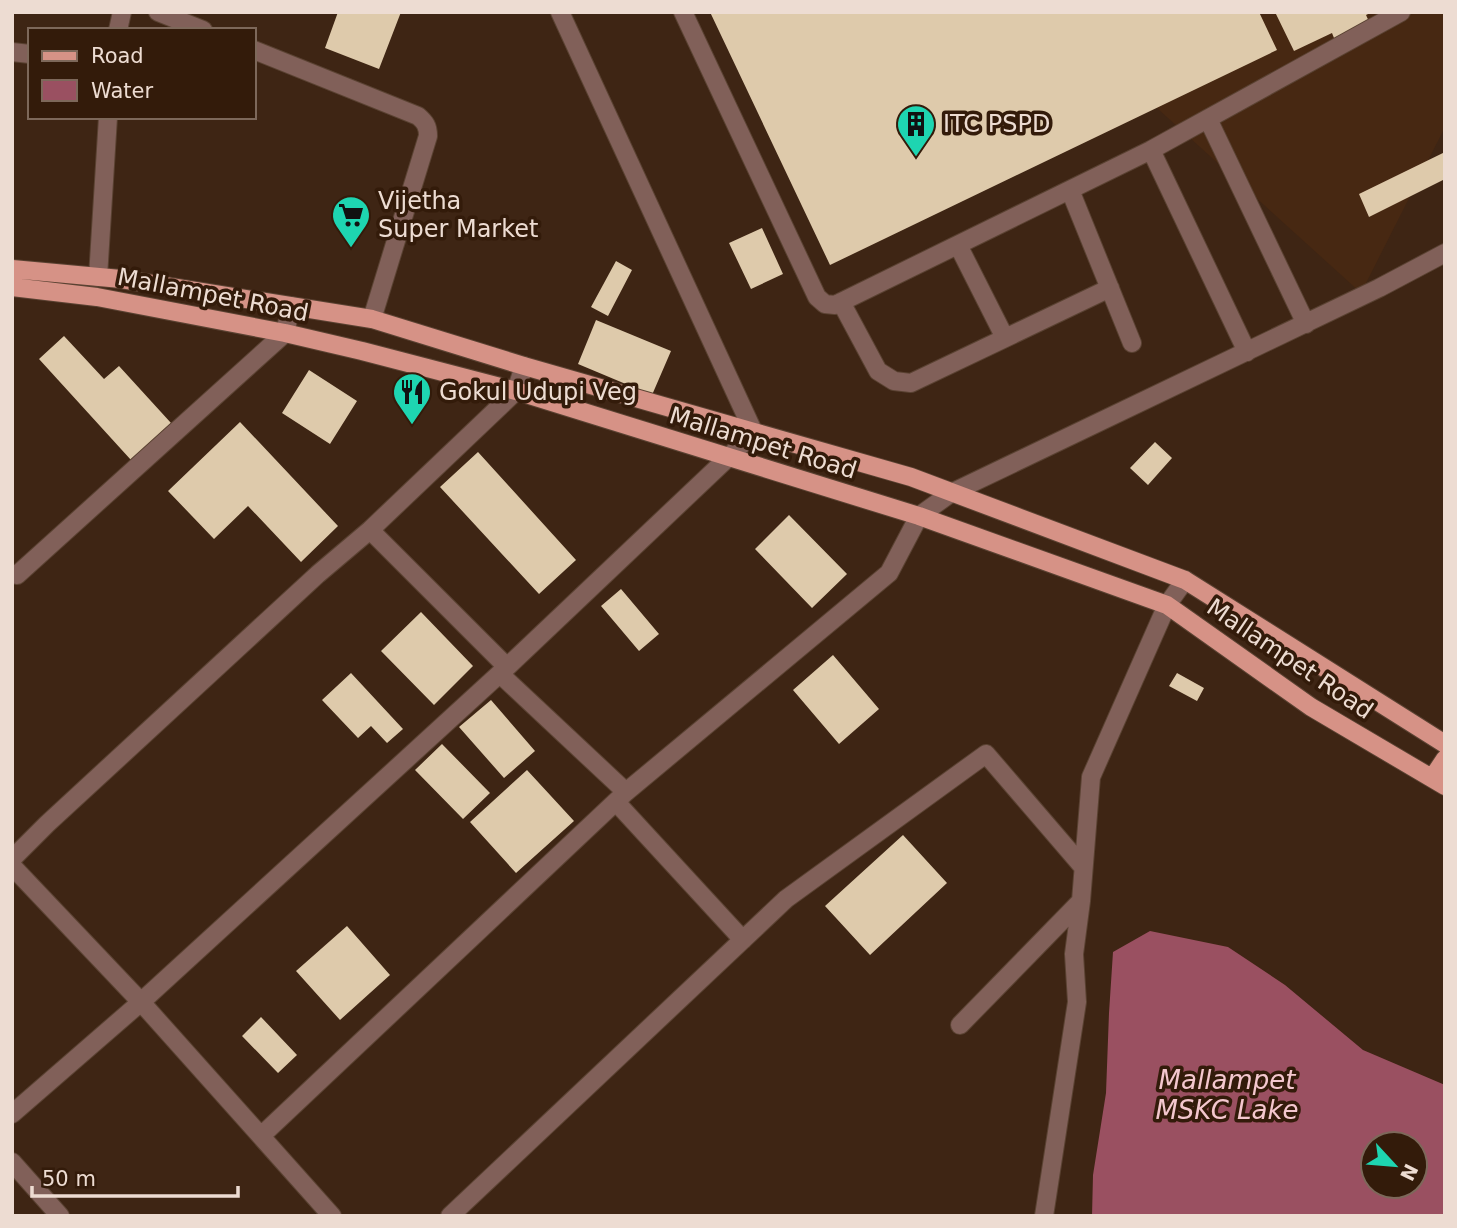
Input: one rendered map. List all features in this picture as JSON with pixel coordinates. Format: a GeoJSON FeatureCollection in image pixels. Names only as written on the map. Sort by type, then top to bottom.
{"type":"FeatureCollection","features":[{"type":"Feature","properties":{"kind":"main road","name":"Mallampet Road"},"geometry":{"type":"LineString","coordinates":[[12,269],[121,279],[372,319],[524,366],[911,477],[1185,580],[1445,744]]}},
{"type":"Feature","properties":{"kind":"main road","name":"Mallampet Road"},"geometry":{"type":"LineString","coordinates":[[12,287],[97,297],[285,333],[362,351],[516,391],[919,516],[1167,606],[1311,707],[1439,781]]}},
{"type":"Feature","properties":{"kind":"main road"},"geometry":{"type":"LineString","coordinates":[[1439,781],[1445,759]]}},
{"type":"Feature","properties":{"kind":"street"},"geometry":{"type":"LineString","coordinates":[[158,12],[198,28]]}},
{"type":"Feature","properties":{"kind":"street"},"geometry":{"type":"LineString","coordinates":[[12,1114],[141,1002],[503,670],[754,433],[560,12]]}},
{"type":"Feature","properties":{"kind":"street"},"geometry":{"type":"LineString","coordinates":[[683,12],[817,298],[825,304],[835,305],[1151,150],[1401,12]]}},
{"type":"Feature","properties":{"kind":"street"},"geometry":{"type":"LineString","coordinates":[[256,51],[418,116],[428,127],[428,136],[372,319]]}},
{"type":"Feature","properties":{"kind":"street"},"geometry":{"type":"LineString","coordinates":[[1208,118],[1306,324]]}},
{"type":"Feature","properties":{"kind":"street"},"geometry":{"type":"LineString","coordinates":[[98,277],[108,119]]}},
{"type":"Feature","properties":{"kind":"street"},"geometry":{"type":"LineString","coordinates":[[1151,150],[1247,352]]}},
{"type":"Feature","properties":{"kind":"street"},"geometry":{"type":"LineString","coordinates":[[1070,190],[1132,343]]}},
{"type":"Feature","properties":{"kind":"street"},"geometry":{"type":"LineString","coordinates":[[958,245],[1005,338]]}},
{"type":"Feature","properties":{"kind":"street"},"geometry":{"type":"LineString","coordinates":[[261,1136],[621,797],[889,573],[919,516],[951,493],[1306,324],[1445,253]]}},
{"type":"Feature","properties":{"kind":"street"},"geometry":{"type":"LineString","coordinates":[[841,302],[878,371],[894,381],[911,383],[1110,288]]}},
{"type":"Feature","properties":{"kind":"street"},"geometry":{"type":"LineString","coordinates":[[14,576],[285,333],[291,306]]}},
{"type":"Feature","properties":{"kind":"street"},"geometry":{"type":"LineString","coordinates":[[12,859],[318,574],[370,530],[516,391],[524,366]]}},
{"type":"Feature","properties":{"kind":"street"},"geometry":{"type":"LineString","coordinates":[[370,530],[621,797],[743,940]]}},
{"type":"Feature","properties":{"kind":"street"},"geometry":{"type":"LineString","coordinates":[[1044,1216],[1077,1002],[1074,954],[1091,777],[1167,606],[1185,580]]}},
{"type":"Feature","properties":{"kind":"street"},"geometry":{"type":"LineString","coordinates":[[450,1216],[786,899],[986,754],[1083,867]]}},
{"type":"Feature","properties":{"kind":"street"},"geometry":{"type":"LineString","coordinates":[[12,866],[141,1002],[332,1216]]}},
{"type":"Feature","properties":{"kind":"street"},"geometry":{"type":"LineString","coordinates":[[960,1026],[1081,901]]}},
{"type":"Feature","properties":{"kind":"street"},"geometry":{"type":"LineString","coordinates":[[12,1162],[60,1216]]}},
{"type":"Feature","properties":{"kind":"shaded area"},"geometry":{"type":"Polygon","coordinates":[[[1051,12],[1445,12],[1445,127],[1361,293],[1051,12]]]}},
{"type":"Feature","properties":{"kind":"water","name":"Mallampet MSKC Lake"},"geometry":{"type":"Polygon","coordinates":[[[1150,931],[1228,947],[1285,985],[1363,1050],[1445,1085],[1445,1216],[1092,1216],[1093,1175],[1106,1093],[1113,952],[1150,931]]]}},
{"type":"Feature","properties":{"kind":"building"},"geometry":{"type":"Polygon","coordinates":[[[338,12],[401,12],[379,69],[325,48],[338,12]]]}},
{"type":"Feature","properties":{"kind":"building","name":"ITC PSPD"},"geometry":{"type":"Polygon","coordinates":[[[710,12],[1259,12],[1277,50],[830,265],[710,12]]]}},
{"type":"Feature","properties":{"kind":"building"},"geometry":{"type":"Polygon","coordinates":[[[1275,12],[1372,12],[1366,15],[1371,26],[1336,43],[1332,33],[1294,51],[1275,12]]]}},
{"type":"Feature","properties":{"kind":"building"},"geometry":{"type":"Polygon","coordinates":[[[1445,152],[1445,179],[1369,217],[1359,194],[1445,152]]]}},
{"type":"Feature","properties":{"kind":"building"},"geometry":{"type":"Polygon","coordinates":[[[762,228],[783,274],[751,289],[729,243],[762,228]]]}},
{"type":"Feature","properties":{"kind":"building"},"geometry":{"type":"Polygon","coordinates":[[[616,261],[632,270],[608,316],[591,307],[616,261]]]}},
{"type":"Feature","properties":{"kind":"building"},"geometry":{"type":"Polygon","coordinates":[[[596,320],[671,351],[652,395],[578,364],[596,320]]]}},
{"type":"Feature","properties":{"kind":"building"},"geometry":{"type":"Polygon","coordinates":[[[64,336],[104,379],[119,366],[171,423],[131,460],[39,359],[64,336]]]}},
{"type":"Feature","properties":{"kind":"building"},"geometry":{"type":"Polygon","coordinates":[[[309,370],[357,401],[330,444],[282,413],[309,370]]]}},
{"type":"Feature","properties":{"kind":"building"},"geometry":{"type":"Polygon","coordinates":[[[240,422],[338,526],[301,562],[248,506],[214,539],[168,491],[240,422]]]}},
{"type":"Feature","properties":{"kind":"building"},"geometry":{"type":"Polygon","coordinates":[[[1155,442],[1172,458],[1148,485],[1130,468],[1155,442]]]}},
{"type":"Feature","properties":{"kind":"building"},"geometry":{"type":"Polygon","coordinates":[[[478,452],[576,560],[539,594],[440,487],[478,452]]]}},
{"type":"Feature","properties":{"kind":"building"},"geometry":{"type":"Polygon","coordinates":[[[789,515],[847,574],[812,608],[755,549],[789,515]]]}},
{"type":"Feature","properties":{"kind":"building"},"geometry":{"type":"Polygon","coordinates":[[[621,589],[659,634],[639,651],[601,606],[621,589]]]}},
{"type":"Feature","properties":{"kind":"building"},"geometry":{"type":"Polygon","coordinates":[[[421,612],[473,666],[434,705],[381,651],[421,612]]]}},
{"type":"Feature","properties":{"kind":"building"},"geometry":{"type":"Polygon","coordinates":[[[833,655],[879,709],[839,744],[793,690],[833,655]]]}},
{"type":"Feature","properties":{"kind":"building"},"geometry":{"type":"Polygon","coordinates":[[[351,673],[403,729],[387,743],[371,726],[358,738],[322,700],[351,673]]]}},
{"type":"Feature","properties":{"kind":"building"},"geometry":{"type":"Polygon","coordinates":[[[1177,673],[1204,688],[1197,701],[1169,686],[1177,673]]]}},
{"type":"Feature","properties":{"kind":"building"},"geometry":{"type":"Polygon","coordinates":[[[491,700],[535,751],[504,778],[459,727],[491,700]]]}},
{"type":"Feature","properties":{"kind":"building"},"geometry":{"type":"Polygon","coordinates":[[[442,744],[490,793],[463,819],[415,770],[442,744]]]}},
{"type":"Feature","properties":{"kind":"building"},"geometry":{"type":"Polygon","coordinates":[[[527,770],[574,821],[516,873],[470,822],[527,770]]]}},
{"type":"Feature","properties":{"kind":"building"},"geometry":{"type":"Polygon","coordinates":[[[903,835],[947,883],[870,955],[825,906],[903,835]]]}},
{"type":"Feature","properties":{"kind":"building"},"geometry":{"type":"Polygon","coordinates":[[[347,926],[390,975],[340,1020],[296,971],[347,926]]]}},
{"type":"Feature","properties":{"kind":"building"},"geometry":{"type":"Polygon","coordinates":[[[261,1017],[297,1055],[278,1073],[242,1036],[261,1017]]]}},
{"type":"Feature","properties":{"kind":"place","name":"ITC PSPD"},"geometry":{"type":"Point","coordinates":[916,158]}},
{"type":"Feature","properties":{"kind":"place","name":"Vijetha Super Market"},"geometry":{"type":"Point","coordinates":[351,249]}},
{"type":"Feature","properties":{"kind":"place","name":"Gokul Udupi Veg"},"geometry":{"type":"Point","coordinates":[412,426]}}]}
